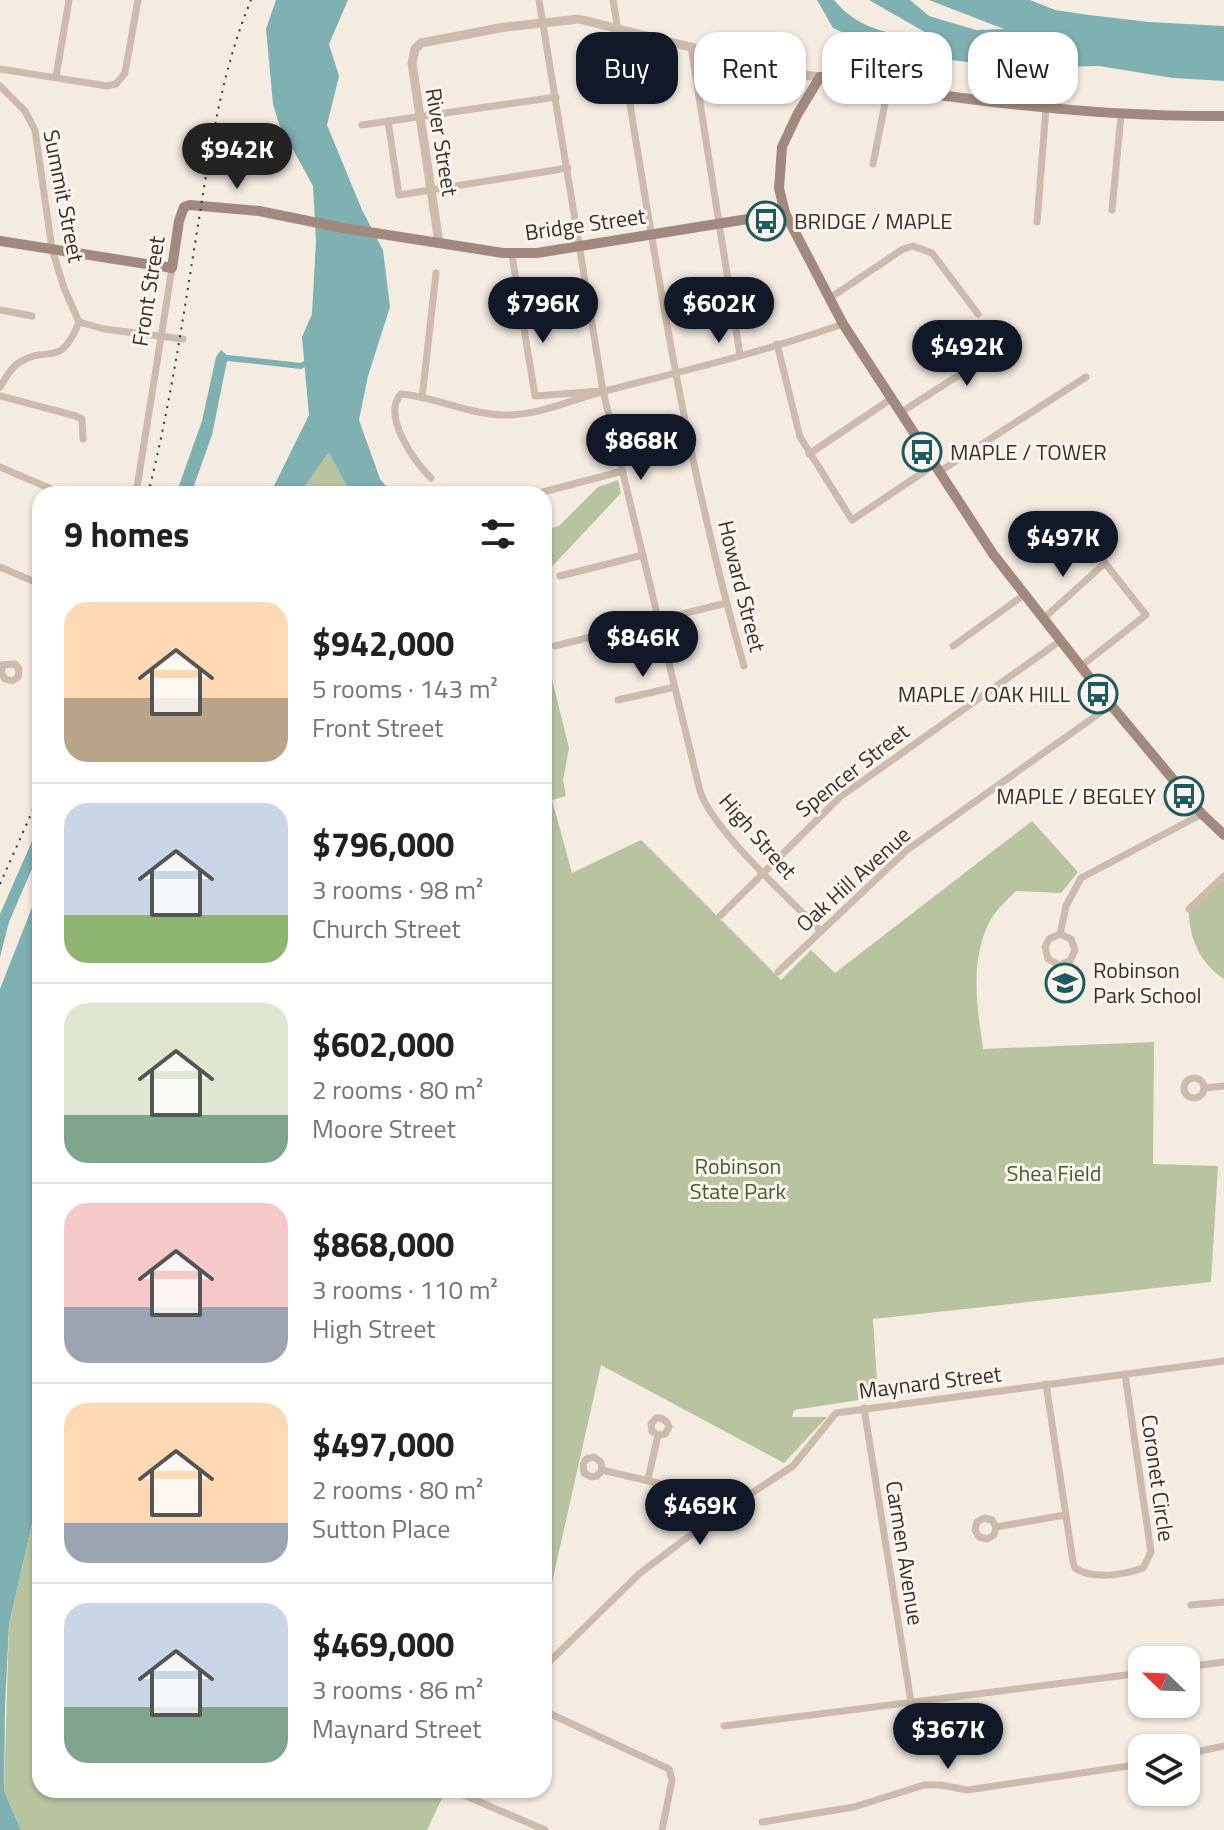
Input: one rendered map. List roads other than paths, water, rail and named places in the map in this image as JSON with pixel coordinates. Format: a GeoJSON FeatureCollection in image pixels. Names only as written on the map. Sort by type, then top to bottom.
{"type":"FeatureCollection","features":[{"type":"Feature","properties":{"kind":"main road"},"geometry":{"type":"LineString","coordinates":[[820,77],[782,147],[779,188],[785,213],[843,324],[993,554],[1111,705],[1202,814],[1224,835]]}},
{"type":"Feature","properties":{"kind":"main road"},"geometry":{"type":"LineString","coordinates":[[952,98],[1121,115],[1224,116]]}},
{"type":"Feature","properties":{"kind":"main road","name":"Front Street"},"geometry":{"type":"LineString","coordinates":[[172,268],[179,221],[187,205],[230,207],[343,228]]}},
{"type":"Feature","properties":{"kind":"main road","name":"Bridge Street"},"geometry":{"type":"LineString","coordinates":[[343,228],[512,255],[785,213]]}},
{"type":"Feature","properties":{"kind":"main road"},"geometry":{"type":"LineString","coordinates":[[0,241],[172,268]]}},
{"type":"Feature","properties":{"kind":"street"},"geometry":{"type":"LineString","coordinates":[[56,77],[69,0]]}},
{"type":"Feature","properties":{"kind":"street"},"geometry":{"type":"LineString","coordinates":[[0,69],[109,86],[118,83],[125,73],[138,0]]}},
{"type":"Feature","properties":{"kind":"street","name":"High Street"},"geometry":{"type":"LineString","coordinates":[[539,0],[603,391],[703,800],[763,872],[821,931]]}},
{"type":"Feature","properties":{"kind":"street","name":"Howard Street"},"geometry":{"type":"LineString","coordinates":[[613,0],[687,438],[744,666]]}},
{"type":"Feature","properties":{"kind":"street"},"geometry":{"type":"LineString","coordinates":[[542,23],[579,19],[797,74],[820,77]]}},
{"type":"Feature","properties":{"kind":"street","name":"River Street"},"geometry":{"type":"LineString","coordinates":[[439,243],[412,63],[416,47],[435,39],[542,23]]}},
{"type":"Feature","properties":{"kind":"street"},"geometry":{"type":"LineString","coordinates":[[691,46],[740,355]]}},
{"type":"Feature","properties":{"kind":"street","name":"Summit Street"},"geometry":{"type":"LineString","coordinates":[[0,86],[25,111],[35,130],[52,249],[79,322]]}},
{"type":"Feature","properties":{"kind":"street"},"geometry":{"type":"LineString","coordinates":[[362,125],[556,97]]}},
{"type":"Feature","properties":{"kind":"street"},"geometry":{"type":"LineString","coordinates":[[873,164],[885,104]]}},
{"type":"Feature","properties":{"kind":"street"},"geometry":{"type":"LineString","coordinates":[[1037,222],[1046,108]]}},
{"type":"Feature","properties":{"kind":"street"},"geometry":{"type":"LineString","coordinates":[[1112,210],[1121,115]]}},
{"type":"Feature","properties":{"kind":"street"},"geometry":{"type":"LineString","coordinates":[[388,121],[399,195],[568,168]]}},
{"type":"Feature","properties":{"kind":"street"},"geometry":{"type":"LineString","coordinates":[[830,298],[903,249],[913,246],[932,253],[978,314]]}},
{"type":"Feature","properties":{"kind":"street"},"geometry":{"type":"LineString","coordinates":[[512,255],[535,396],[603,391]]}},
{"type":"Feature","properties":{"kind":"street","name":"Front Street"},"geometry":{"type":"LineString","coordinates":[[137,486],[172,268]]}},
{"type":"Feature","properties":{"kind":"street"},"geometry":{"type":"LineString","coordinates":[[422,398],[436,273]]}},
{"type":"Feature","properties":{"kind":"street"},"geometry":{"type":"LineString","coordinates":[[0,310],[32,316]]}},
{"type":"Feature","properties":{"kind":"street"},"geometry":{"type":"LineString","coordinates":[[0,387],[20,362],[61,351],[79,322],[91,327],[183,339]]}},
{"type":"Feature","properties":{"kind":"street"},"geometry":{"type":"LineString","coordinates":[[431,478],[415,460],[400,432],[395,414],[396,400],[403,394],[485,413],[513,415],[575,402],[603,391],[675,374],[843,324]]}},
{"type":"Feature","properties":{"kind":"street"},"geometry":{"type":"LineString","coordinates":[[900,413],[1018,337]]}},
{"type":"Feature","properties":{"kind":"street"},"geometry":{"type":"LineString","coordinates":[[777,344],[797,427],[809,454],[852,520],[1086,377]]}},
{"type":"Feature","properties":{"kind":"street"},"geometry":{"type":"LineString","coordinates":[[0,396],[82,419],[83,439]]}},
{"type":"Feature","properties":{"kind":"street"},"geometry":{"type":"LineString","coordinates":[[809,454],[891,399]]}},
{"type":"Feature","properties":{"kind":"street"},"geometry":{"type":"LineString","coordinates":[[618,452],[687,438]]}},
{"type":"Feature","properties":{"kind":"street"},"geometry":{"type":"LineString","coordinates":[[0,467],[44,486]]}},
{"type":"Feature","properties":{"kind":"street"},"geometry":{"type":"LineString","coordinates":[[552,490],[623,471]]}},
{"type":"Feature","properties":{"kind":"street"},"geometry":{"type":"LineString","coordinates":[[560,576],[643,555]]}},
{"type":"Feature","properties":{"kind":"street"},"geometry":{"type":"LineString","coordinates":[[1043,619],[1105,563],[1146,615],[1080,667]]}},
{"type":"Feature","properties":{"kind":"street"},"geometry":{"type":"LineString","coordinates":[[0,567],[32,581]]}},
{"type":"Feature","properties":{"kind":"street"},"geometry":{"type":"LineString","coordinates":[[953,646],[1024,595]]}},
{"type":"Feature","properties":{"kind":"street"},"geometry":{"type":"LineString","coordinates":[[555,646],[726,603]]}},
{"type":"Feature","properties":{"kind":"street","name":"Spencer Street"},"geometry":{"type":"LineString","coordinates":[[720,916],[840,797],[1060,641]]}},
{"type":"Feature","properties":{"kind":"street"},"geometry":{"type":"LineString","coordinates":[[618,700],[675,687]]}},
{"type":"Feature","properties":{"kind":"street","name":"Oak Hill Avenue"},"geometry":{"type":"LineString","coordinates":[[778,972],[907,850],[1111,705]]}},
{"type":"Feature","properties":{"kind":"street"},"geometry":{"type":"LineString","coordinates":[[1060,934],[1066,906],[1081,878],[1202,814]]}},
{"type":"Feature","properties":{"kind":"street"},"geometry":{"type":"LineString","coordinates":[[1189,909],[1224,876]]}},
{"type":"Feature","properties":{"kind":"street"},"geometry":{"type":"LineString","coordinates":[[1060,934],[1071,939],[1075,950],[1070,961],[1059,965],[1048,959],[1045,949],[1049,939],[1060,934]]}},
{"type":"Feature","properties":{"kind":"street"},"geometry":{"type":"LineString","coordinates":[[1204,1088],[1224,1086]]}},
{"type":"Feature","properties":{"kind":"street","name":"Maynard Street"},"geometry":{"type":"LineString","coordinates":[[552,1659],[633,1579],[709,1521],[793,1466],[836,1413],[1224,1361]]}},
{"type":"Feature","properties":{"kind":"street","name":"Coronet Circle"},"geometry":{"type":"LineString","coordinates":[[1046,1384],[1073,1562],[1080,1572],[1095,1575],[1137,1570],[1143,1568],[1151,1557],[1125,1374]]}},
{"type":"Feature","properties":{"kind":"street","name":"Carmen Avenue"},"geometry":{"type":"LineString","coordinates":[[864,1408],[911,1702]]}},
{"type":"Feature","properties":{"kind":"street"},"geometry":{"type":"LineString","coordinates":[[648,1479],[658,1435]]}},
{"type":"Feature","properties":{"kind":"street"},"geometry":{"type":"LineString","coordinates":[[602,1470],[683,1489],[709,1521]]}},
{"type":"Feature","properties":{"kind":"street"},"geometry":{"type":"LineString","coordinates":[[996,1527],[1065,1515]]}},
{"type":"Feature","properties":{"kind":"street"},"geometry":{"type":"LineString","coordinates":[[1191,1605],[1224,1602]]}},
{"type":"Feature","properties":{"kind":"street"},"geometry":{"type":"LineString","coordinates":[[1200,1665],[1224,1662]]}},
{"type":"Feature","properties":{"kind":"street"},"geometry":{"type":"LineString","coordinates":[[724,1726],[1128,1675]]}},
{"type":"Feature","properties":{"kind":"street"},"geometry":{"type":"LineString","coordinates":[[552,1715],[669,1769],[672,1780],[662,1830]]}},
{"type":"Feature","properties":{"kind":"street"},"geometry":{"type":"LineString","coordinates":[[1200,1751],[1224,1746]]}},
{"type":"Feature","properties":{"kind":"street"},"geometry":{"type":"LineString","coordinates":[[762,1822],[854,1807],[924,1785],[967,1790],[1128,1766]]}},
{"type":"Feature","properties":{"kind":"street"},"geometry":{"type":"LineString","coordinates":[[471,1798],[545,1830]]}},
{"type":"Feature","properties":{"kind":"water"},"geometry":{"type":"Polygon","coordinates":[[[276,0],[348,0],[329,44],[339,76],[327,125],[362,210],[383,250],[390,307],[368,376],[359,420],[380,479],[386,486],[347,486],[329,452],[305,486],[274,486],[309,415],[302,337],[312,314],[316,241],[313,186],[279,124],[273,104],[266,29],[276,0]]]}},
{"type":"Feature","properties":{"kind":"water"},"geometry":{"type":"Polygon","coordinates":[[[817,0],[834,0],[865,25],[886,32],[842,32],[833,28],[817,0]]]}},
{"type":"Feature","properties":{"kind":"water"},"geometry":{"type":"Polygon","coordinates":[[[869,0],[910,0],[929,16],[976,30],[1004,29],[929,0],[1030,0],[1055,10],[1089,15],[1224,26],[1224,81],[1173,78],[1099,66],[1078,67],[1078,32],[968,32],[968,62],[952,60],[952,32],[925,32],[869,0]]]}},
{"type":"Feature","properties":{"kind":"water"},"geometry":{"type":"Polygon","coordinates":[[[221,350],[228,356],[212,435],[194,486],[179,486],[202,421],[216,357],[221,350]]]}},
{"type":"Feature","properties":{"kind":"water"},"geometry":{"type":"Polygon","coordinates":[[[32,841],[32,869],[9,922],[0,957],[0,914],[32,841]]]}},
{"type":"Feature","properties":{"kind":"water"},"geometry":{"type":"Polygon","coordinates":[[[32,907],[32,1524],[9,1624],[5,1706],[4,1791],[21,1830],[0,1830],[0,989],[32,907]]]}},
{"type":"Feature","properties":{"kind":"waterway"},"geometry":{"type":"LineString","coordinates":[[222,360],[228,358],[301,366],[308,362]]}},
{"type":"Feature","properties":{"kind":"railway"},"geometry":{"type":"LineString","coordinates":[[150,486],[170,391],[219,108],[232,53],[251,0]]}},
{"type":"Feature","properties":{"kind":"railway"},"geometry":{"type":"LineString","coordinates":[[0,884],[32,812]]}},
{"type":"Feature","properties":{"kind":"place","name":"BRIDGE / MAPLE"},"geometry":{"type":"Point","coordinates":[766,221]}},
{"type":"Feature","properties":{"kind":"place","name":"MAPLE / TOWER"},"geometry":{"type":"Point","coordinates":[922,452]}},
{"type":"Feature","properties":{"kind":"place","name":"MAPLE / OAK HILL"},"geometry":{"type":"Point","coordinates":[1098,694]}},
{"type":"Feature","properties":{"kind":"place","name":"MAPLE / BEGLEY"},"geometry":{"type":"Point","coordinates":[1184,796]}},
{"type":"Feature","properties":{"kind":"place","name":"Robinson Park School"},"geometry":{"type":"Point","coordinates":[1065,983]}},
{"type":"Feature","properties":{"kind":"park label","name":"Shea Field"},"geometry":{"type":"Point","coordinates":[1054,1173]}},
{"type":"Feature","properties":{"kind":"park label","name":"Robinson State Park"},"geometry":{"type":"Point","coordinates":[738,1178]}}]}
